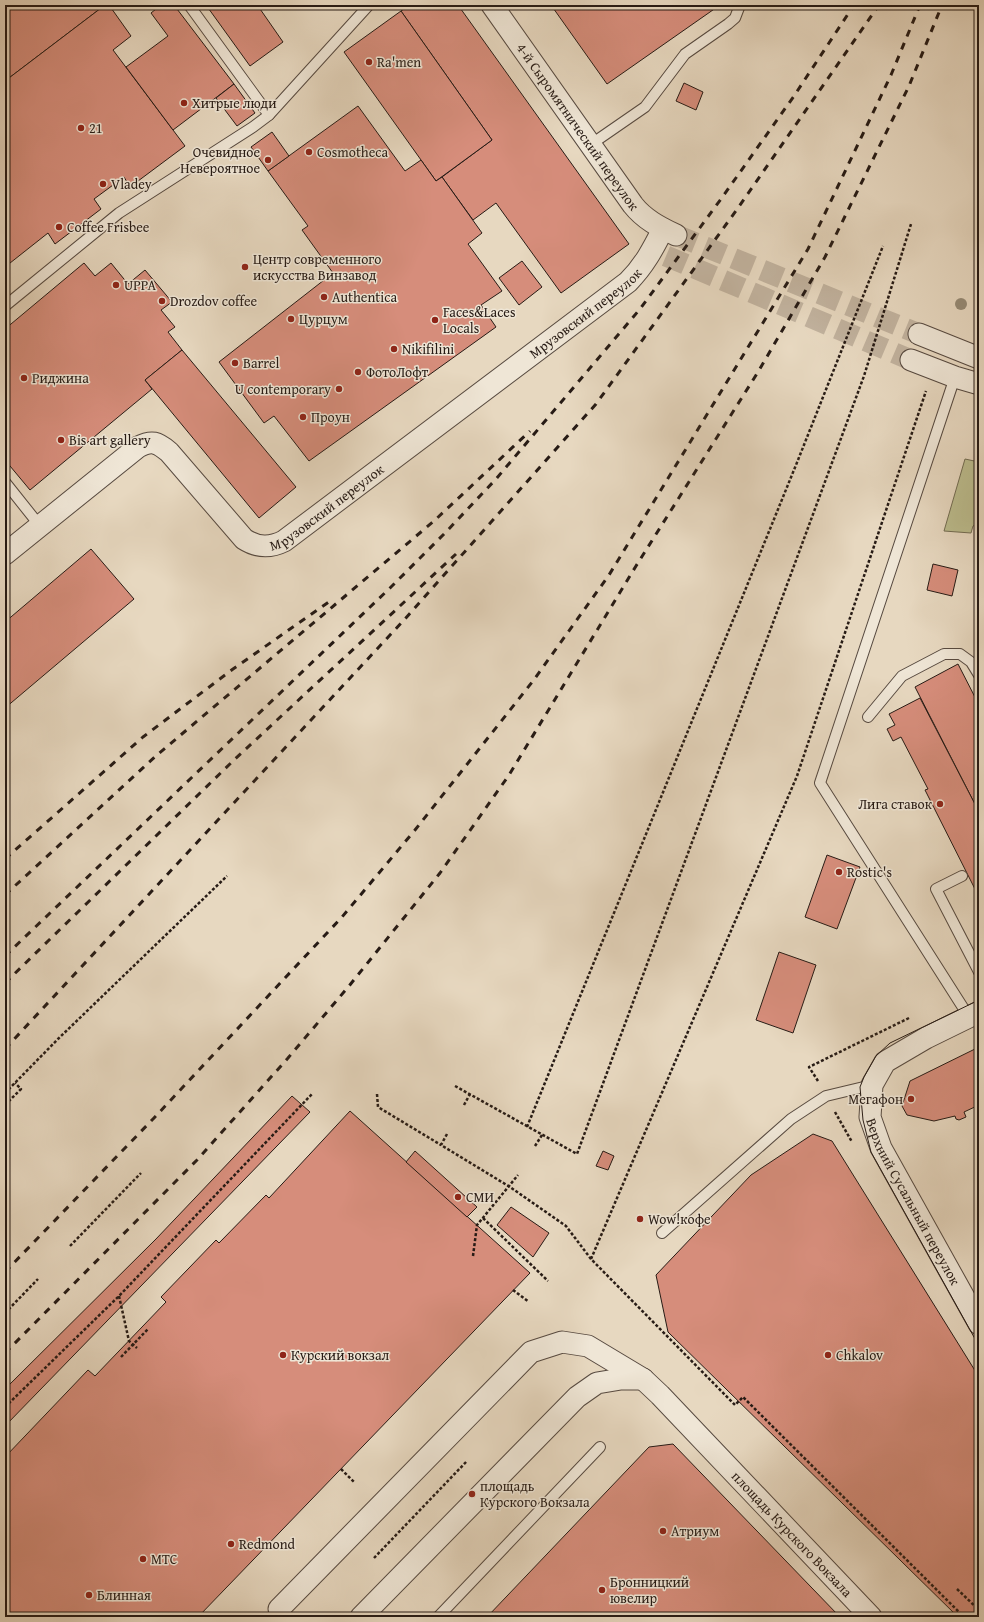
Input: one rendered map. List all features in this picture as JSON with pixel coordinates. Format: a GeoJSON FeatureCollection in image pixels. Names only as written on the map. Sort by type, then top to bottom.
{"type":"FeatureCollection","features":[{"type":"Feature","properties":{"kind":"street","name":"4-й Сыромятнический переулок"},"geometry":{"type":"LineString","coordinates":[[492,5],[641,215],[669,232]]}},
{"type":"Feature","properties":{"kind":"street","name":"Мрузовский переулок"},"geometry":{"type":"LineString","coordinates":[[5,554],[138,447],[146,443],[156,443],[169,452],[244,539],[252,544],[264,547],[280,543],[628,282],[639,270],[660,253],[669,232]]}},
{"type":"Feature","properties":{"kind":"street"},"geometry":{"type":"LineString","coordinates":[[919,334],[979,358]]}},
{"type":"Feature","properties":{"kind":"street"},"geometry":{"type":"LineString","coordinates":[[911,360],[955,377],[979,384]]}},
{"type":"Feature","properties":{"kind":"street","name":"Верхний Сусальный переулок"},"geometry":{"type":"LineString","coordinates":[[974,1015],[926,1038],[886,1062],[872,1085],[870,1117],[880,1148],[979,1324]]}},
{"type":"Feature","properties":{"kind":"street","name":"площадь Курского Вокзала"},"geometry":{"type":"LineString","coordinates":[[279,1609],[531,1352],[562,1342],[588,1346],[643,1379],[660,1395],[871,1617]]}},
{"type":"Feature","properties":{"kind":"street"},"geometry":{"type":"LineString","coordinates":[[361,1617],[577,1397],[598,1383],[621,1379],[643,1379]]}},
{"type":"Feature","properties":{"kind":"lane"},"geometry":{"type":"LineString","coordinates":[[189,5],[269,114]]}},
{"type":"Feature","properties":{"kind":"lane"},"geometry":{"type":"LineString","coordinates":[[5,306],[119,213],[253,127],[269,114],[369,5]]}},
{"type":"Feature","properties":{"kind":"lane"},"geometry":{"type":"LineString","coordinates":[[590,145],[645,107],[685,54],[735,18],[740,5]]}},
{"type":"Feature","properties":{"kind":"lane"},"geometry":{"type":"LineString","coordinates":[[955,377],[820,783],[974,1015]]}},
{"type":"Feature","properties":{"kind":"lane"},"geometry":{"type":"LineString","coordinates":[[5,482],[40,526]]}},
{"type":"Feature","properties":{"kind":"lane"},"geometry":{"type":"LineString","coordinates":[[868,717],[902,676],[944,654],[960,654],[971,662],[979,675]]}},
{"type":"Feature","properties":{"kind":"lane"},"geometry":{"type":"LineString","coordinates":[[962,876],[936,889],[979,972]]}},
{"type":"Feature","properties":{"kind":"lane"},"geometry":{"type":"LineString","coordinates":[[662,1233],[791,1119],[826,1096],[872,1085]]}},
{"type":"Feature","properties":{"kind":"lane"},"geometry":{"type":"LineString","coordinates":[[438,1617],[600,1447]]}},
{"type":"Feature","properties":{"kind":"path"},"geometry":{"type":"LineString","coordinates":[[455,1086],[577,1154],[864,376],[911,224]]}},
{"type":"Feature","properties":{"kind":"path"},"geometry":{"type":"LineString","coordinates":[[527,1126],[796,465],[883,246]]}},
{"type":"Feature","properties":{"kind":"path"},"geometry":{"type":"LineString","coordinates":[[591,1259],[797,776],[927,388]]}},
{"type":"Feature","properties":{"kind":"path"},"geometry":{"type":"LineString","coordinates":[[5,1093],[59,1038],[227,876]]}},
{"type":"Feature","properties":{"kind":"path"},"geometry":{"type":"LineString","coordinates":[[5,1105],[21,1089],[15,1083]]}},
{"type":"Feature","properties":{"kind":"path"},"geometry":{"type":"LineString","coordinates":[[5,1407],[119,1296],[312,1094]]}},
{"type":"Feature","properties":{"kind":"path"},"geometry":{"type":"LineString","coordinates":[[377,1094],[378,1107],[510,1187],[566,1226],[591,1259],[735,1405],[743,1397],[964,1617]]}},
{"type":"Feature","properties":{"kind":"path"},"geometry":{"type":"LineString","coordinates":[[464,1105],[470,1094]]}},
{"type":"Feature","properties":{"kind":"path"},"geometry":{"type":"LineString","coordinates":[[441,1145],[447,1134]]}},
{"type":"Feature","properties":{"kind":"path"},"geometry":{"type":"LineString","coordinates":[[535,1146],[542,1135]]}},
{"type":"Feature","properties":{"kind":"path"},"geometry":{"type":"LineString","coordinates":[[70,1246],[141,1173]]}},
{"type":"Feature","properties":{"kind":"path"},"geometry":{"type":"LineString","coordinates":[[473,1256],[477,1225],[510,1187],[518,1175]]}},
{"type":"Feature","properties":{"kind":"path"},"geometry":{"type":"LineString","coordinates":[[483,1218],[548,1281]]}},
{"type":"Feature","properties":{"kind":"path"},"geometry":{"type":"LineString","coordinates":[[5,1313],[38,1279]]}},
{"type":"Feature","properties":{"kind":"path"},"geometry":{"type":"LineString","coordinates":[[513,1290],[529,1302]]}},
{"type":"Feature","properties":{"kind":"path"},"geometry":{"type":"LineString","coordinates":[[119,1296],[129,1341],[137,1348]]}},
{"type":"Feature","properties":{"kind":"path"},"geometry":{"type":"LineString","coordinates":[[121,1357],[148,1329]]}},
{"type":"Feature","properties":{"kind":"path"},"geometry":{"type":"LineString","coordinates":[[374,1558],[467,1461]]}},
{"type":"Feature","properties":{"kind":"path"},"geometry":{"type":"LineString","coordinates":[[341,1469],[355,1483]]}},
{"type":"Feature","properties":{"kind":"path"},"geometry":{"type":"LineString","coordinates":[[957,1589],[979,1610]]}},
{"type":"Feature","properties":{"kind":"green space"},"geometry":{"type":"Polygon","coordinates":[[[965,459],[979,462],[979,523],[973,526],[971,533],[944,531],[965,459]]]}},
{"type":"Feature","properties":{"kind":"building"},"geometry":{"type":"Polygon","coordinates":[[[5,5],[105,5],[5,81],[5,5]]]}},
{"type":"Feature","properties":{"kind":"building"},"geometry":{"type":"Polygon","coordinates":[[[105,5],[109,5],[131,36],[113,50],[185,146],[130,187],[124,177],[94,199],[101,209],[55,244],[48,233],[5,267],[5,81],[105,5]]]}},
{"type":"Feature","properties":{"kind":"building"},"geometry":{"type":"Polygon","coordinates":[[[161,5],[174,5],[234,84],[173,130],[126,67],[168,36],[151,13],[161,5]]]}},
{"type":"Feature","properties":{"kind":"building"},"geometry":{"type":"Polygon","coordinates":[[[206,5],[260,5],[258,6],[283,42],[250,66],[206,5]]]}},
{"type":"Feature","properties":{"kind":"building"},"geometry":{"type":"Polygon","coordinates":[[[410,5],[458,5],[629,244],[561,293],[496,203],[473,220],[442,177],[492,140],[401,11],[410,5]]]}},
{"type":"Feature","properties":{"kind":"building"},"geometry":{"type":"Polygon","coordinates":[[[551,5],[720,5],[607,84],[551,5]]]}},
{"type":"Feature","properties":{"kind":"building"},"geometry":{"type":"Polygon","coordinates":[[[401,11],[492,140],[436,181],[344,52],[401,11]]]}},
{"type":"Feature","properties":{"kind":"building"},"geometry":{"type":"Polygon","coordinates":[[[684,83],[703,92],[696,110],[676,101],[684,83]]]}},
{"type":"Feature","properties":{"kind":"building"},"geometry":{"type":"Polygon","coordinates":[[[234,84],[255,113],[237,126],[216,98],[234,84]]]}},
{"type":"Feature","properties":{"kind":"building"},"geometry":{"type":"Polygon","coordinates":[[[358,106],[405,171],[421,160],[436,181],[442,177],[482,233],[468,244],[502,291],[481,305],[496,327],[309,461],[274,416],[264,423],[219,362],[333,273],[302,230],[308,226],[268,171],[358,106]]]}},
{"type":"Feature","properties":{"kind":"building"},"geometry":{"type":"Polygon","coordinates":[[[272,132],[289,156],[268,171],[251,147],[272,132]]]}},
{"type":"Feature","properties":{"kind":"building"},"geometry":{"type":"Polygon","coordinates":[[[522,261],[542,287],[519,305],[499,278],[522,261]]]}},
{"type":"Feature","properties":{"kind":"building"},"geometry":{"type":"Polygon","coordinates":[[[84,263],[95,276],[111,263],[128,284],[145,270],[172,302],[161,310],[175,327],[168,332],[182,350],[145,380],[152,389],[30,490],[5,460],[5,329],[84,263]]]}},
{"type":"Feature","properties":{"kind":"building"},"geometry":{"type":"Polygon","coordinates":[[[182,350],[296,487],[259,518],[145,380],[182,350]]]}},
{"type":"Feature","properties":{"kind":"building"},"geometry":{"type":"Polygon","coordinates":[[[91,549],[134,599],[5,708],[5,622],[91,549]]]}},
{"type":"Feature","properties":{"kind":"building"},"geometry":{"type":"Polygon","coordinates":[[[933,564],[958,570],[952,596],[927,590],[933,564]]]}},
{"type":"Feature","properties":{"kind":"building"},"geometry":{"type":"Polygon","coordinates":[[[958,664],[979,705],[979,812],[915,687],[958,664]]]}},
{"type":"Feature","properties":{"kind":"building"},"geometry":{"type":"Polygon","coordinates":[[[920,698],[979,812],[979,897],[925,790],[928,789],[901,737],[893,741],[887,729],[895,725],[889,714],[920,698]]]}},
{"type":"Feature","properties":{"kind":"building"},"geometry":{"type":"Polygon","coordinates":[[[827,855],[860,867],[837,929],[805,917],[827,855]]]}},
{"type":"Feature","properties":{"kind":"building"},"geometry":{"type":"Polygon","coordinates":[[[779,952],[816,965],[793,1033],[756,1020],[779,952]]]}},
{"type":"Feature","properties":{"kind":"building"},"geometry":{"type":"Polygon","coordinates":[[[979,1047],[979,1105],[964,1112],[966,1117],[959,1120],[956,1119],[955,1116],[934,1121],[907,1115],[902,1106],[910,1081],[979,1047]]]}},
{"type":"Feature","properties":{"kind":"building"},"geometry":{"type":"Polygon","coordinates":[[[292,1096],[310,1112],[5,1426],[5,1389],[156,1239],[292,1096]]]}},
{"type":"Feature","properties":{"kind":"building","name":"Курский вокзал"},"geometry":{"type":"Polygon","coordinates":[[[350,1111],[530,1273],[198,1617],[5,1617],[5,1457],[88,1370],[95,1376],[166,1302],[161,1297],[216,1240],[219,1243],[266,1195],[269,1198],[350,1111]]]}},
{"type":"Feature","properties":{"kind":"building","name":"Chkalov"},"geometry":{"type":"Polygon","coordinates":[[[813,1134],[832,1141],[979,1377],[979,1617],[958,1617],[668,1332],[656,1275],[751,1175],[813,1134]]]}},
{"type":"Feature","properties":{"kind":"building"},"geometry":{"type":"Polygon","coordinates":[[[415,1151],[477,1207],[467,1217],[406,1162],[415,1151]]]}},
{"type":"Feature","properties":{"kind":"building"},"geometry":{"type":"Polygon","coordinates":[[[603,1151],[614,1156],[608,1170],[596,1166],[603,1151]]]}},
{"type":"Feature","properties":{"kind":"building"},"geometry":{"type":"Polygon","coordinates":[[[511,1207],[549,1233],[533,1257],[497,1225],[511,1207]]]}},
{"type":"Feature","properties":{"kind":"building","name":"Атриум"},"geometry":{"type":"Polygon","coordinates":[[[673,1444],[839,1616],[838,1617],[487,1617],[649,1447],[673,1444]]]}},
{"type":"Feature","properties":{"kind":"tunnel"},"geometry":{"type":"LineString","coordinates":[[676,235],[919,334]]}},
{"type":"Feature","properties":{"kind":"tunnel"},"geometry":{"type":"LineString","coordinates":[[666,256],[911,360]]}},
{"type":"Feature","properties":{"kind":"tram line"},"geometry":{"type":"LineString","coordinates":[[979,1000],[890,1043],[876,1056],[860,1087],[863,1120],[871,1152],[979,1346]]}},
{"type":"Feature","properties":{"kind":"railway"},"geometry":{"type":"LineString","coordinates":[[5,956],[391,587],[496,479],[640,309],[794,96],[854,5]]}},
{"type":"Feature","properties":{"kind":"railway"},"geometry":{"type":"LineString","coordinates":[[5,1049],[404,620],[596,404],[738,208],[879,5]]}},
{"type":"Feature","properties":{"kind":"railway"},"geometry":{"type":"LineString","coordinates":[[5,1272],[154,1118],[342,917],[415,830],[533,681],[609,575],[808,249],[891,75],[920,5]]}},
{"type":"Feature","properties":{"kind":"railway"},"geometry":{"type":"LineString","coordinates":[[5,1353],[197,1160],[288,1058],[349,986],[440,873],[509,775],[636,566],[758,372],[825,257],[909,86],[942,5]]}},
{"type":"Feature","properties":{"kind":"railway"},"geometry":{"type":"LineString","coordinates":[[5,895],[157,755],[434,521],[530,431]]}},
{"type":"Feature","properties":{"kind":"railway"},"geometry":{"type":"LineString","coordinates":[[5,983],[235,759],[456,554]]}},
{"type":"Feature","properties":{"kind":"railway"},"geometry":{"type":"LineString","coordinates":[[5,859],[143,737],[233,669],[333,599]]}},
{"type":"Feature","properties":{"kind":"place","name":"Ra'men"},"geometry":{"type":"Point","coordinates":[369,62]}},
{"type":"Feature","properties":{"kind":"place","name":"Хитрые люди"},"geometry":{"type":"Point","coordinates":[184,103]}},
{"type":"Feature","properties":{"kind":"place","name":"21"},"geometry":{"type":"Point","coordinates":[81,128]}},
{"type":"Feature","properties":{"kind":"place","name":"Cosmotheca"},"geometry":{"type":"Point","coordinates":[309,152]}},
{"type":"Feature","properties":{"kind":"place","name":"Очевидное Невероятное"},"geometry":{"type":"Point","coordinates":[268,160]}},
{"type":"Feature","properties":{"kind":"place","name":"Vladey"},"geometry":{"type":"Point","coordinates":[103,184]}},
{"type":"Feature","properties":{"kind":"place","name":"Coffee Frisbee"},"geometry":{"type":"Point","coordinates":[59,227]}},
{"type":"Feature","properties":{"kind":"place","name":"Центр современного искусства Винзавод"},"geometry":{"type":"Point","coordinates":[245,267]}},
{"type":"Feature","properties":{"kind":"place","name":"UPPA"},"geometry":{"type":"Point","coordinates":[116,285]}},
{"type":"Feature","properties":{"kind":"place","name":"Authentica"},"geometry":{"type":"Point","coordinates":[324,297]}},
{"type":"Feature","properties":{"kind":"place","name":"Drozdov coffee"},"geometry":{"type":"Point","coordinates":[162,301]}},
{"type":"Feature","properties":{"kind":"place","name":"Цурцум"},"geometry":{"type":"Point","coordinates":[291,319]}},
{"type":"Feature","properties":{"kind":"place","name":"Faces&Laces Locals"},"geometry":{"type":"Point","coordinates":[435,320]}},
{"type":"Feature","properties":{"kind":"place","name":"Nikifilini"},"geometry":{"type":"Point","coordinates":[394,349]}},
{"type":"Feature","properties":{"kind":"place","name":"Barrel"},"geometry":{"type":"Point","coordinates":[235,363]}},
{"type":"Feature","properties":{"kind":"place","name":"ФотоЛофт"},"geometry":{"type":"Point","coordinates":[358,372]}},
{"type":"Feature","properties":{"kind":"place","name":"Риджина"},"geometry":{"type":"Point","coordinates":[24,378]}},
{"type":"Feature","properties":{"kind":"place","name":"U contemporary"},"geometry":{"type":"Point","coordinates":[339,389]}},
{"type":"Feature","properties":{"kind":"place","name":"Проун"},"geometry":{"type":"Point","coordinates":[303,417]}},
{"type":"Feature","properties":{"kind":"place","name":"Bis art gallery"},"geometry":{"type":"Point","coordinates":[61,440]}},
{"type":"Feature","properties":{"kind":"place","name":"Лига ставок"},"geometry":{"type":"Point","coordinates":[940,804]}},
{"type":"Feature","properties":{"kind":"place","name":"Rostic's"},"geometry":{"type":"Point","coordinates":[839,872]}},
{"type":"Feature","properties":{"kind":"place","name":"Мегафон"},"geometry":{"type":"Point","coordinates":[911,1099]}},
{"type":"Feature","properties":{"kind":"place","name":"СМИ"},"geometry":{"type":"Point","coordinates":[458,1197]}},
{"type":"Feature","properties":{"kind":"place","name":"Wow!кофе"},"geometry":{"type":"Point","coordinates":[640,1219]}},
{"type":"Feature","properties":{"kind":"place","name":"Курский вокзал"},"geometry":{"type":"Point","coordinates":[283,1355]}},
{"type":"Feature","properties":{"kind":"place","name":"Chkalov"},"geometry":{"type":"Point","coordinates":[828,1355]}},
{"type":"Feature","properties":{"kind":"place","name":"площадь Курского Вокзала"},"geometry":{"type":"Point","coordinates":[472,1494]}},
{"type":"Feature","properties":{"kind":"place","name":"Атриум"},"geometry":{"type":"Point","coordinates":[663,1531]}},
{"type":"Feature","properties":{"kind":"place","name":"Redmond"},"geometry":{"type":"Point","coordinates":[231,1544]}},
{"type":"Feature","properties":{"kind":"place","name":"МТС"},"geometry":{"type":"Point","coordinates":[143,1559]}},
{"type":"Feature","properties":{"kind":"place","name":"Бронницкий ювелир"},"geometry":{"type":"Point","coordinates":[602,1590]}},
{"type":"Feature","properties":{"kind":"place","name":"Блинная"},"geometry":{"type":"Point","coordinates":[89,1595]}}]}
